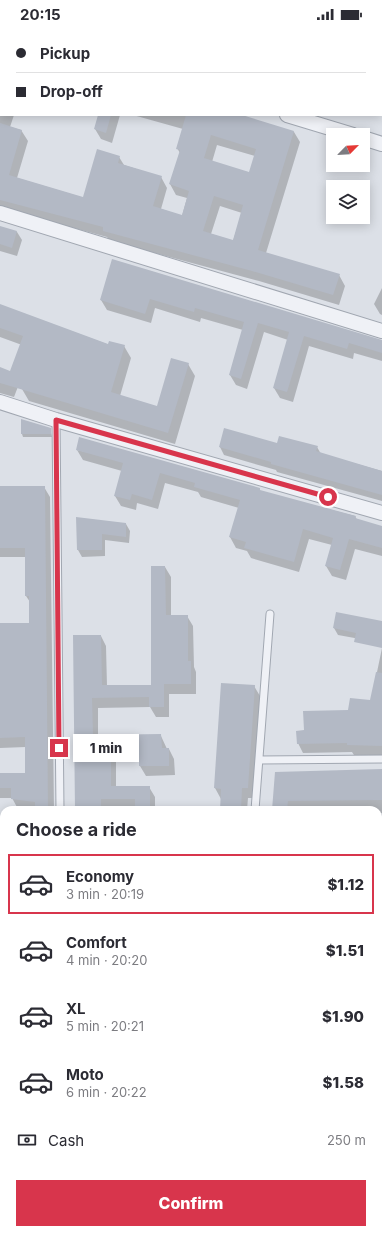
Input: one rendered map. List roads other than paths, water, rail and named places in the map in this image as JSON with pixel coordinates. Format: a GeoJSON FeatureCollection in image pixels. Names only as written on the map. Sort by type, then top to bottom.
{"type":"FeatureCollection","features":[{"type":"Feature","properties":{"kind":"street"},"geometry":{"type":"LineString","coordinates":[[290,116],[330,128]]}},
{"type":"Feature","properties":{"kind":"street"},"geometry":{"type":"LineString","coordinates":[[370,140],[382,144]]}},
{"type":"Feature","properties":{"kind":"street"},"geometry":{"type":"LineString","coordinates":[[0,213],[382,331]]}},
{"type":"Feature","properties":{"kind":"street"},"geometry":{"type":"LineString","coordinates":[[0,402],[56,420],[382,512]]}},
{"type":"Feature","properties":{"kind":"lane"},"geometry":{"type":"LineString","coordinates":[[56,420],[60,806]]}},
{"type":"Feature","properties":{"kind":"lane"},"geometry":{"type":"LineString","coordinates":[[255,806],[270,614]]}},
{"type":"Feature","properties":{"kind":"lane"},"geometry":{"type":"LineString","coordinates":[[259,760],[382,760]]}}]}
